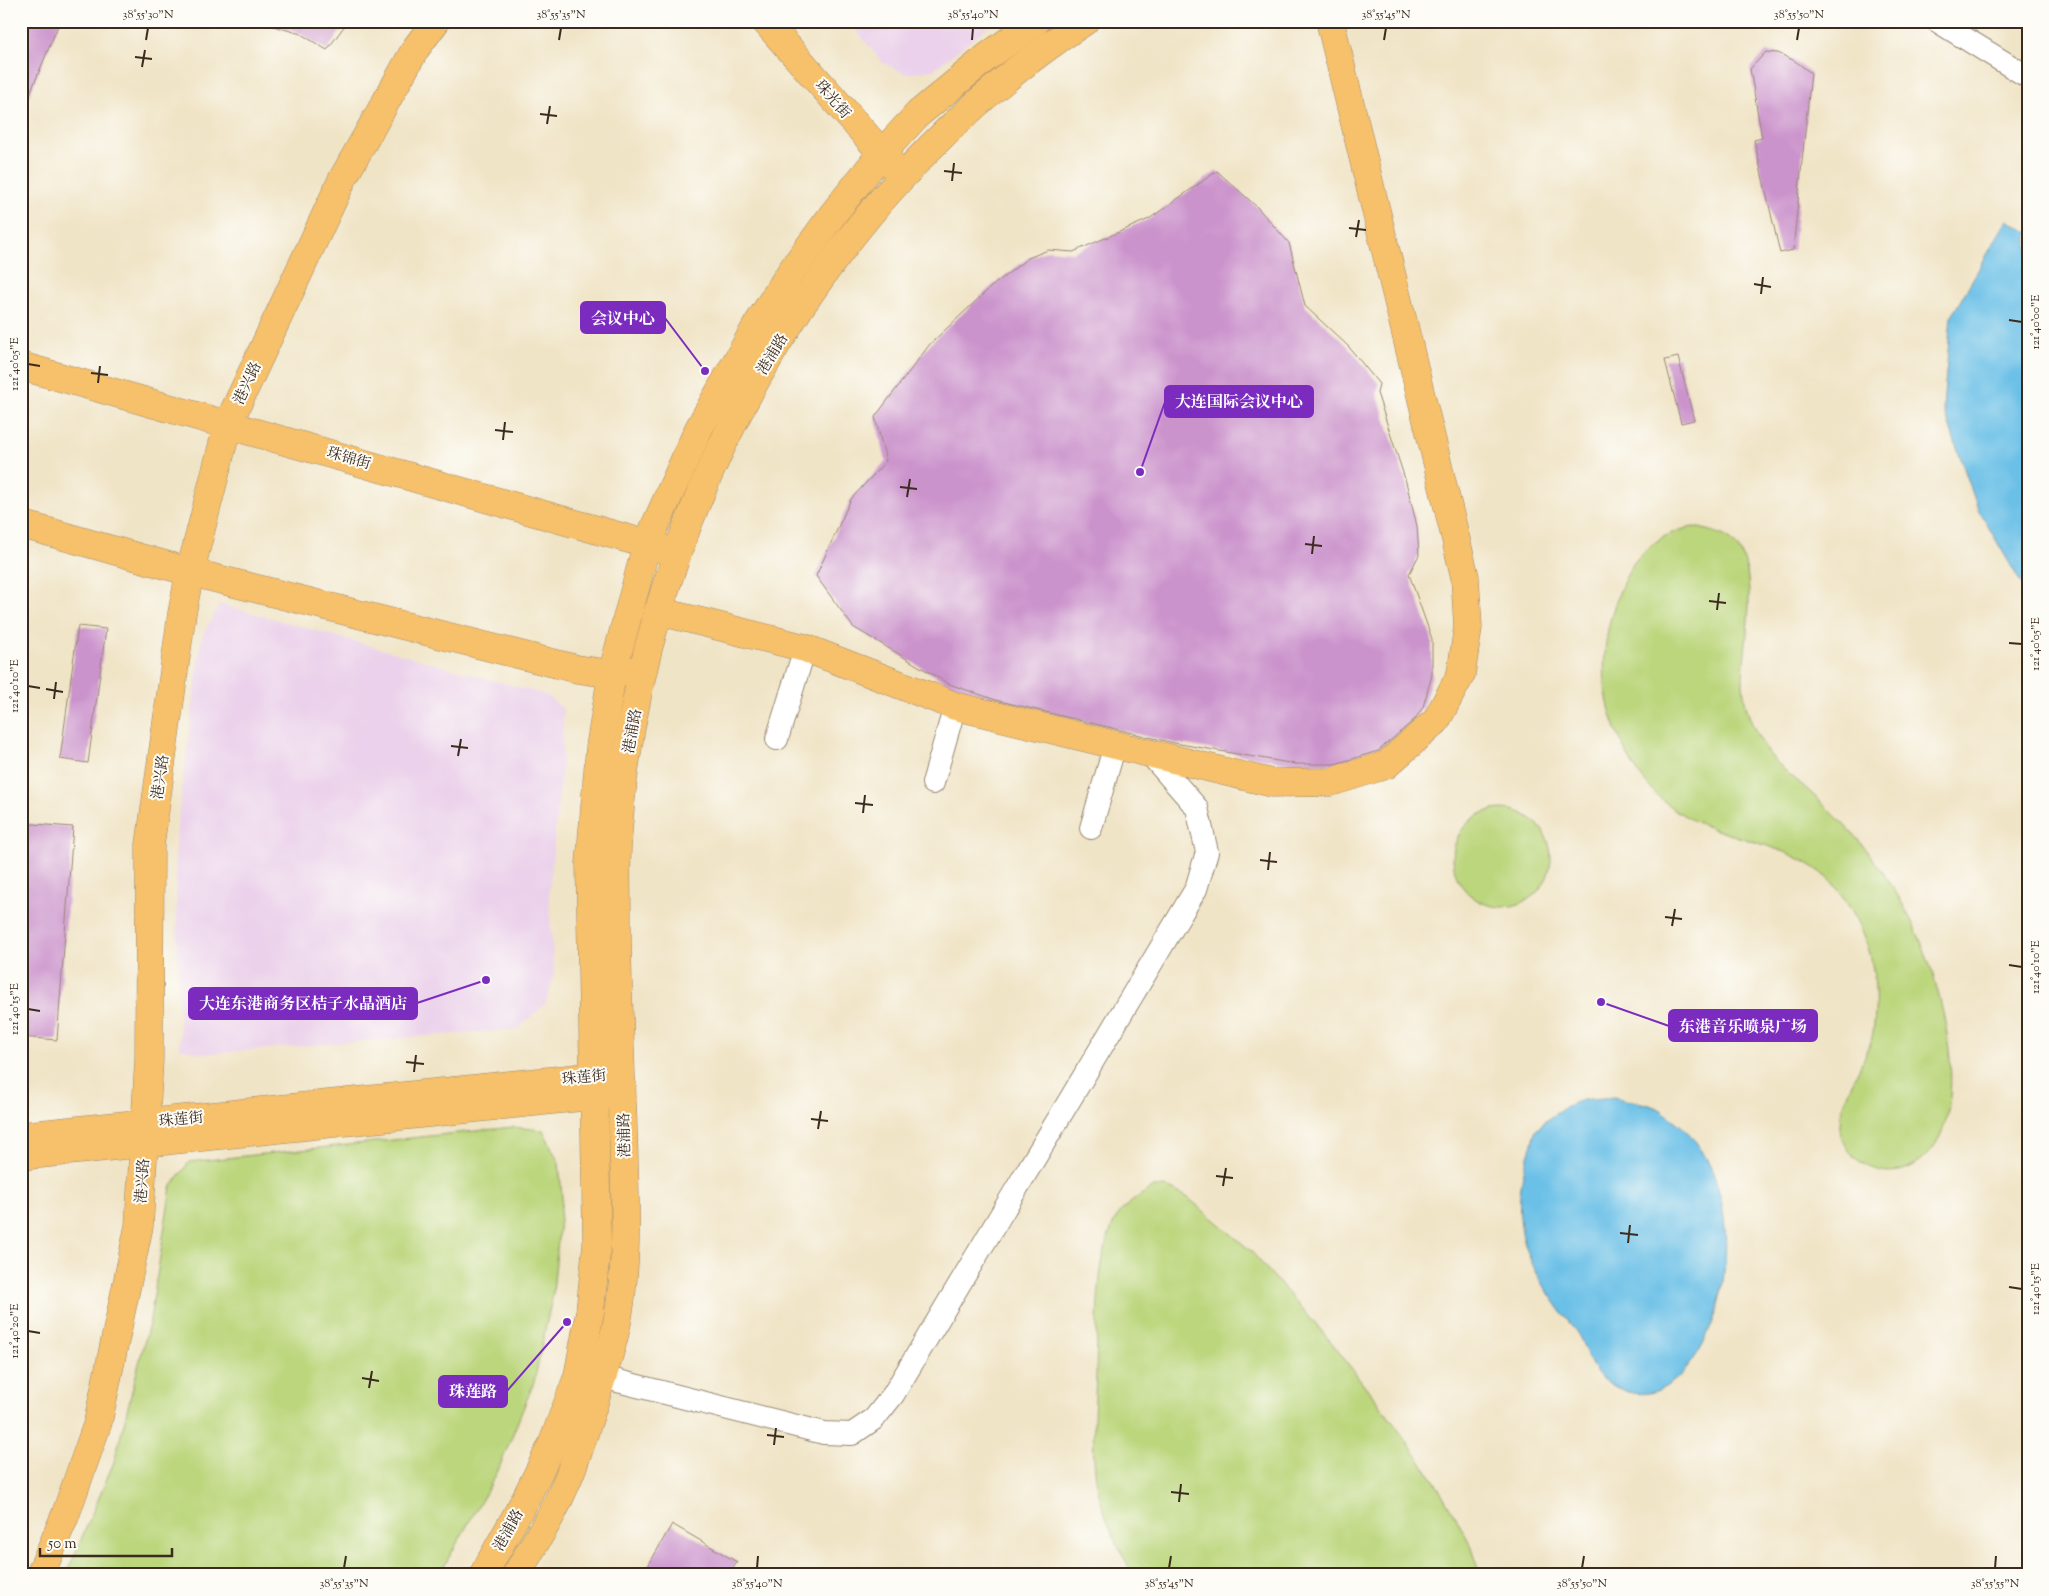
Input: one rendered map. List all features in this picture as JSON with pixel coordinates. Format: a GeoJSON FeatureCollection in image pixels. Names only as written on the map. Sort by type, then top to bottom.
{"type":"FeatureCollection","features":[{"type":"Feature","properties":{"kind":"main road","name":"港兴路"},"geometry":{"type":"LineString","coordinates":[[40,1575],[65,1516],[98,1422],[139,1226],[149,1060],[150,846],[182,612],[190,572],[228,424],[343,178],[416,48],[436,21]]}},
{"type":"Feature","properties":{"kind":"main road","name":"珠光街"},"geometry":{"type":"LineString","coordinates":[[765,21],[902,176]]}},
{"type":"Feature","properties":{"kind":"main road","name":"港浦路"},"geometry":{"type":"LineString","coordinates":[[483,1575],[525,1500],[552,1445],[578,1376],[590,1312],[597,1244],[590,864],[600,747],[612,674],[647,544],[699,428],[757,325],[833,214],[881,154],[918,114],[1036,21]]}},
{"type":"Feature","properties":{"kind":"main road","name":"港浦路"},"geometry":{"type":"LineString","coordinates":[[516,1575],[553,1512],[578,1456],[618,1320],[624,1268],[622,1084],[617,960],[617,849],[625,770],[643,669],[676,552],[698,493],[728,431],[780,339],[865,218],[902,176],[950,128],[1048,45],[1084,21]]}},
{"type":"Feature","properties":{"kind":"main road"},"geometry":{"type":"LineString","coordinates":[[658,611],[805,648],[955,706],[1272,783],[1331,782],[1386,765],[1436,721],[1461,674],[1468,627],[1465,577],[1330,21]]}},
{"type":"Feature","properties":{"kind":"main road","name":"珠锦街"},"geometry":{"type":"LineString","coordinates":[[21,366],[676,552]]}},
{"type":"Feature","properties":{"kind":"main road"},"geometry":{"type":"LineString","coordinates":[[21,524],[190,572],[577,669],[612,674],[643,669]]}},
{"type":"Feature","properties":{"kind":"main road","name":"珠莲街"},"geometry":{"type":"LineString","coordinates":[[21,1156],[145,1133],[594,1086],[615,1074],[622,1084]]}},
{"type":"Feature","properties":{"kind":"main road","name":"珠莲街"},"geometry":{"type":"LineString","coordinates":[[21,1136],[145,1133]]}},
{"type":"Feature","properties":{"kind":"street"},"geometry":{"type":"LineString","coordinates":[[1937,21],[2028,77]]}},
{"type":"Feature","properties":{"kind":"street"},"geometry":{"type":"LineString","coordinates":[[777,739],[805,648]]}},
{"type":"Feature","properties":{"kind":"street"},"geometry":{"type":"LineString","coordinates":[[933,783],[955,706]]}},
{"type":"Feature","properties":{"kind":"street"},"geometry":{"type":"LineString","coordinates":[[1090,828],[1115,746]]}},
{"type":"Feature","properties":{"kind":"street"},"geometry":{"type":"LineString","coordinates":[[602,1378],[824,1433],[852,1434],[874,1419],[893,1395],[1196,889],[1207,852],[1197,808],[1150,754]]}},
{"type":"Feature","properties":{"kind":"shaded area"},"geometry":{"type":"Polygon","coordinates":[[[848,21],[995,21],[933,70],[906,74],[883,63],[848,21]]]}},
{"type":"Feature","properties":{"kind":"shaded area"},"geometry":{"type":"Polygon","coordinates":[[[220,604],[546,695],[563,709],[562,761],[549,893],[554,974],[546,1003],[518,1029],[203,1054],[180,1048],[175,843],[202,636],[220,604]]]}},
{"type":"Feature","properties":{"kind":"green space"},"geometry":{"type":"Polygon","coordinates":[[[1694,527],[1719,533],[1732,541],[1741,554],[1747,570],[1749,609],[1743,684],[1747,709],[1760,739],[1774,760],[1841,822],[1876,863],[1911,920],[1931,967],[1946,1026],[1950,1055],[1951,1084],[1948,1111],[1941,1134],[1932,1150],[1919,1162],[1902,1170],[1885,1172],[1867,1166],[1848,1150],[1841,1135],[1840,1119],[1844,1103],[1872,1038],[1875,1014],[1875,987],[1874,974],[1864,935],[1859,923],[1838,889],[1814,867],[1799,859],[1701,824],[1668,805],[1655,793],[1633,765],[1624,749],[1611,714],[1605,684],[1605,653],[1614,607],[1625,578],[1633,564],[1653,544],[1676,531],[1694,527]]]}},
{"type":"Feature","properties":{"kind":"green space"},"geometry":{"type":"Polygon","coordinates":[[[1502,809],[1521,813],[1536,824],[1547,839],[1551,858],[1547,877],[1536,892],[1521,903],[1502,907],[1483,903],[1468,892],[1457,877],[1453,858],[1457,839],[1468,824],[1483,813],[1502,809]]]}},
{"type":"Feature","properties":{"kind":"green space"},"geometry":{"type":"Polygon","coordinates":[[[513,1127],[543,1130],[559,1163],[562,1197],[553,1293],[534,1382],[497,1473],[439,1575],[66,1575],[114,1462],[150,1320],[171,1187],[189,1162],[513,1127]]]}},
{"type":"Feature","properties":{"kind":"green space"},"geometry":{"type":"Polygon","coordinates":[[[1153,1187],[1167,1187],[1187,1197],[1250,1250],[1332,1343],[1392,1421],[1436,1483],[1471,1545],[1481,1575],[1133,1575],[1115,1540],[1106,1517],[1096,1479],[1094,1440],[1098,1296],[1103,1258],[1114,1222],[1136,1198],[1153,1187]]]}},
{"type":"Feature","properties":{"kind":"water"},"geometry":{"type":"Polygon","coordinates":[[[2007,220],[2028,232],[2028,595],[1978,509],[1943,407],[1951,317],[2007,220]]]}},
{"type":"Feature","properties":{"kind":"water"},"geometry":{"type":"Polygon","coordinates":[[[1613,1097],[1659,1108],[1695,1141],[1710,1166],[1720,1194],[1725,1225],[1722,1287],[1715,1316],[1704,1342],[1685,1371],[1673,1382],[1660,1389],[1646,1393],[1632,1393],[1616,1387],[1596,1371],[1578,1335],[1535,1270],[1526,1248],[1520,1222],[1521,1185],[1537,1130],[1555,1114],[1578,1101],[1613,1097]]]}},
{"type":"Feature","properties":{"kind":"building"},"geometry":{"type":"Polygon","coordinates":[[[21,21],[60,21],[22,113],[21,113],[21,21]]]}},
{"type":"Feature","properties":{"kind":"building"},"geometry":{"type":"Polygon","coordinates":[[[271,21],[348,21],[327,50],[301,34],[270,25],[271,21]]]}},
{"type":"Feature","properties":{"kind":"building"},"geometry":{"type":"Polygon","coordinates":[[[1766,52],[1778,53],[1795,61],[1811,73],[1793,250],[1780,253],[1754,140],[1762,138],[1750,69],[1766,52]]]}},
{"type":"Feature","properties":{"kind":"building"},"geometry":{"type":"Polygon","coordinates":[[[1217,171],[1257,207],[1289,243],[1305,306],[1348,346],[1379,384],[1377,393],[1406,482],[1417,526],[1419,555],[1409,574],[1432,639],[1432,675],[1423,707],[1415,719],[1378,751],[1335,764],[1295,764],[1174,743],[996,700],[949,684],[853,627],[816,576],[851,499],[886,461],[875,417],[930,344],[992,286],[1028,258],[1048,250],[1073,252],[1149,219],[1217,171]]]}},
{"type":"Feature","properties":{"kind":"building"},"geometry":{"type":"Polygon","coordinates":[[[1678,357],[1694,420],[1681,423],[1665,360],[1678,357]]]}},
{"type":"Feature","properties":{"kind":"building"},"geometry":{"type":"Polygon","coordinates":[[[78,626],[106,629],[88,763],[60,759],[78,626]]]}},
{"type":"Feature","properties":{"kind":"building"},"geometry":{"type":"Polygon","coordinates":[[[21,823],[73,827],[57,1040],[21,1037],[21,823]]]}},
{"type":"Feature","properties":{"kind":"building"},"geometry":{"type":"Polygon","coordinates":[[[672,1524],[737,1562],[729,1575],[643,1575],[672,1524]]]}},
{"type":"Feature","properties":{"kind":"place","name":"会议中心"},"geometry":{"type":"Point","coordinates":[705,371]}},
{"type":"Feature","properties":{"kind":"place","name":"大连国际会议中心"},"geometry":{"type":"Point","coordinates":[1140,472]}},
{"type":"Feature","properties":{"kind":"place","name":"大连东港商务区桔子水晶酒店"},"geometry":{"type":"Point","coordinates":[486,980]}},
{"type":"Feature","properties":{"kind":"place","name":"东港音乐喷泉广场"},"geometry":{"type":"Point","coordinates":[1601,1002]}},
{"type":"Feature","properties":{"kind":"place","name":"珠莲路"},"geometry":{"type":"Point","coordinates":[567,1322]}}]}
